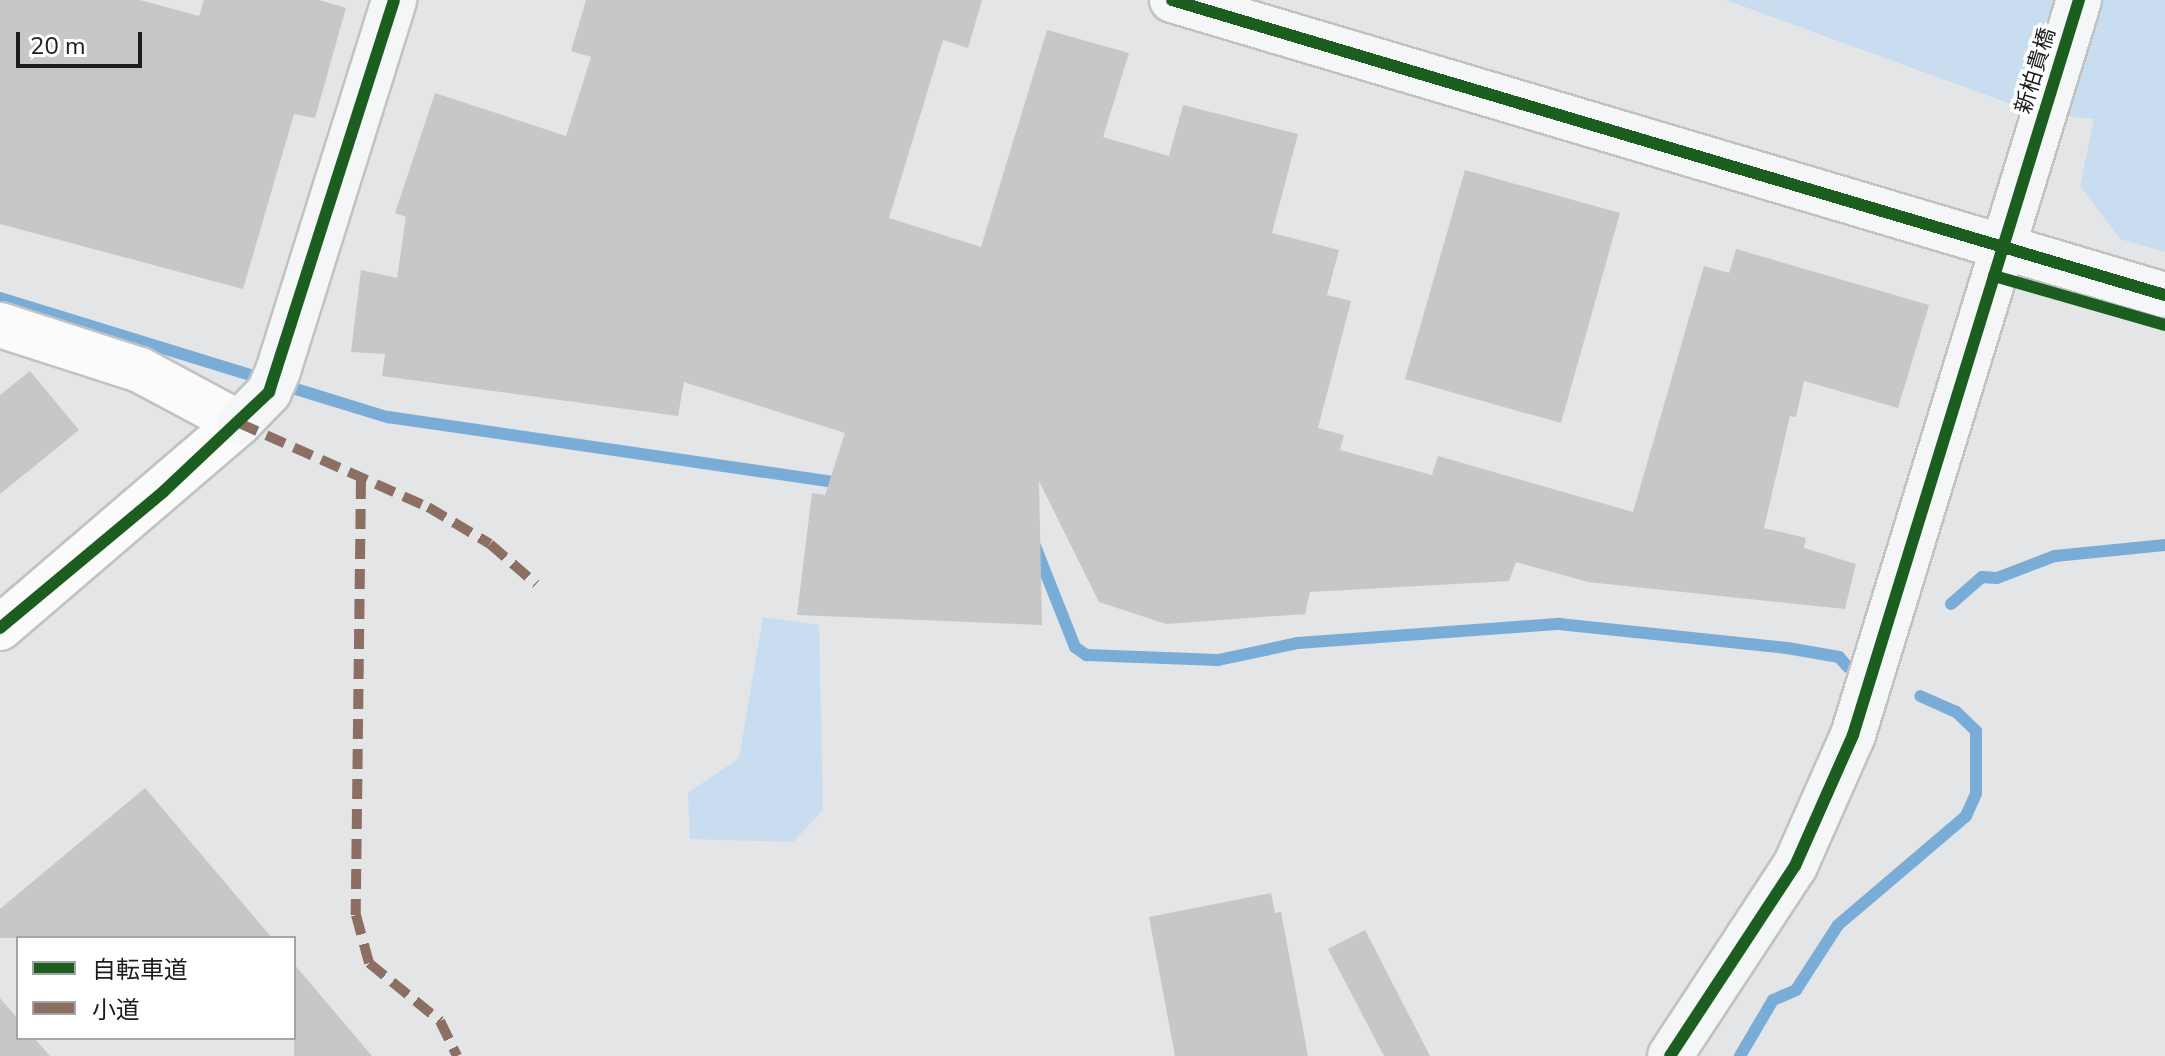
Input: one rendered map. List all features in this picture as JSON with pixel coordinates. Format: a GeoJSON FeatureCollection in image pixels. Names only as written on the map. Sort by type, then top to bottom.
{"type":"FeatureCollection","features":[{"type":"Feature","properties":{"kind":"street"},"geometry":{"type":"LineString","coordinates":[[0,628],[239,423],[274,382],[394,0]]}},
{"type":"Feature","properties":{"kind":"street"},"geometry":{"type":"LineString","coordinates":[[1172,0],[2165,295]]}},
{"type":"Feature","properties":{"kind":"street","name":"新柏貴橋"},"geometry":{"type":"LineString","coordinates":[[1670,1056],[1795,866],[1853,735],[2079,0]]}},
{"type":"Feature","properties":{"kind":"street"},"geometry":{"type":"LineString","coordinates":[[0,325],[140,370],[239,423]]}},
{"type":"Feature","properties":{"kind":"shaded area"},"geometry":{"type":"Polygon","coordinates":[[[1726,0],[2165,0],[2165,252],[2120,239],[2080,186],[2094,119],[2033,112],[1726,0]]]}},
{"type":"Feature","properties":{"kind":"shaded area"},"geometry":{"type":"Polygon","coordinates":[[[763,617],[819,625],[823,810],[793,842],[690,839],[688,793],[739,758],[763,617]]]}},
{"type":"Feature","properties":{"kind":"building"},"geometry":{"type":"Polygon","coordinates":[[[0,0],[140,0],[199,16],[204,0],[319,0],[346,8],[315,118],[294,114],[243,289],[0,224],[0,0]]]}},
{"type":"Feature","properties":{"kind":"building"},"geometry":{"type":"Polygon","coordinates":[[[586,0],[982,0],[968,48],[943,40],[889,218],[981,247],[1047,30],[1129,53],[1103,137],[1169,156],[1183,105],[1298,134],[1272,233],[1339,250],[1327,295],[1351,301],[1318,428],[1344,435],[1340,450],[1432,475],[1438,456],[1633,512],[1704,266],[1729,273],[1736,249],[1929,305],[1898,408],[1804,381],[1796,417],[1790,416],[1764,528],[1806,538],[1804,548],[1856,564],[1845,609],[1588,582],[1516,562],[1509,581],[1310,592],[1305,614],[1166,624],[1099,602],[1039,481],[1042,625],[797,615],[812,493],[825,495],[845,433],[684,382],[678,416],[382,376],[385,354],[351,352],[361,270],[397,278],[406,217],[395,213],[435,93],[566,136],[591,57],[571,51],[586,0]]]}},
{"type":"Feature","properties":{"kind":"building"},"geometry":{"type":"Polygon","coordinates":[[[1465,170],[1620,213],[1561,423],[1405,379],[1465,170]]]}},
{"type":"Feature","properties":{"kind":"building"},"geometry":{"type":"Polygon","coordinates":[[[30,371],[79,430],[0,494],[0,395],[30,371]]]}},
{"type":"Feature","properties":{"kind":"building"},"geometry":{"type":"Polygon","coordinates":[[[145,788],[270,936],[0,938],[0,909],[145,788]]]}},
{"type":"Feature","properties":{"kind":"building"},"geometry":{"type":"Polygon","coordinates":[[[1271,893],[1275,913],[1281,912],[1308,1056],[1175,1056],[1149,917],[1271,893]]]}},
{"type":"Feature","properties":{"kind":"building"},"geometry":{"type":"Polygon","coordinates":[[[1365,930],[1430,1056],[1384,1056],[1328,949],[1365,930]]]}},
{"type":"Feature","properties":{"kind":"building"},"geometry":{"type":"Polygon","coordinates":[[[296,966],[372,1056],[294,1056],[296,1040],[296,966]]]}},
{"type":"Feature","properties":{"kind":"building"},"geometry":{"type":"Polygon","coordinates":[[[0,998],[16,1017],[16,1040],[36,1040],[50,1056],[0,1056],[0,998]]]}},
{"type":"Feature","properties":{"kind":"waterway"},"geometry":{"type":"LineString","coordinates":[[0,298],[388,417],[843,483]]}},
{"type":"Feature","properties":{"kind":"waterway"},"geometry":{"type":"LineString","coordinates":[[1951,604],[1982,577],[1997,578],[2055,556],[2165,545]]}},
{"type":"Feature","properties":{"kind":"waterway"},"geometry":{"type":"LineString","coordinates":[[1035,546],[1075,647],[1086,655],[1218,660],[1298,643],[1559,624],[1787,648],[1839,657],[1848,667]]}},
{"type":"Feature","properties":{"kind":"waterway"},"geometry":{"type":"LineString","coordinates":[[1740,1056],[1773,1000],[1796,990],[1838,925],[1966,816],[1976,794],[1976,731],[1956,712],[1920,696]]}},
{"type":"Feature","properties":{"kind":"marked path"},"geometry":{"type":"LineString","coordinates":[[239,423],[428,507],[490,544],[536,584]]}},
{"type":"Feature","properties":{"kind":"marked path"},"geometry":{"type":"LineString","coordinates":[[361,479],[356,915],[369,963],[440,1021],[457,1056]]}},
{"type":"Feature","properties":{"kind":"cycle path"},"geometry":{"type":"LineString","coordinates":[[0,628],[163,492],[269,392],[394,0]]}},
{"type":"Feature","properties":{"kind":"cycle path"},"geometry":{"type":"LineString","coordinates":[[1172,0],[2165,295]]}},
{"type":"Feature","properties":{"kind":"cycle path"},"geometry":{"type":"LineString","coordinates":[[1670,1056],[1795,866],[1853,735],[2079,0]]}},
{"type":"Feature","properties":{"kind":"cycle path"},"geometry":{"type":"LineString","coordinates":[[1994,276],[2165,325]]}}]}
